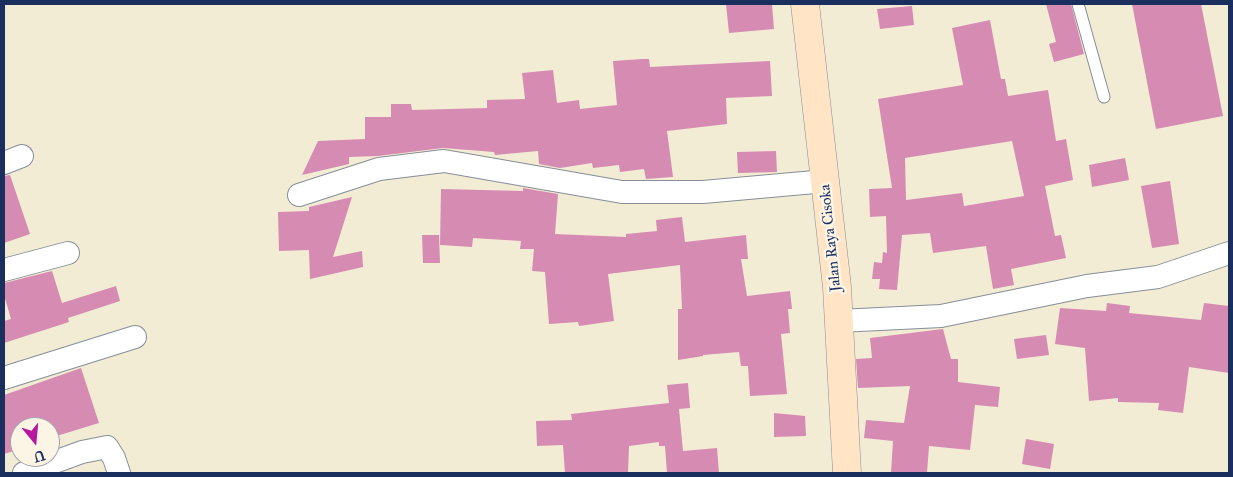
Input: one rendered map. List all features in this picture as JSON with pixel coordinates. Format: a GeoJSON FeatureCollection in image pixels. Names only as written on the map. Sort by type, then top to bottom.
{"type":"FeatureCollection","features":[{"type":"Feature","properties":{"kind":"street","name":"Jalan Raya Cisoka"},"geometry":{"type":"LineString","coordinates":[[805,4],[826,181],[839,321],[847,473]]}},
{"type":"Feature","properties":{"kind":"street"},"geometry":{"type":"LineString","coordinates":[[299,195],[379,168],[444,161],[622,192],[703,192],[826,181]]}},
{"type":"Feature","properties":{"kind":"street"},"geometry":{"type":"LineString","coordinates":[[4,270],[68,253]]}},
{"type":"Feature","properties":{"kind":"street"},"geometry":{"type":"LineString","coordinates":[[839,321],[941,316],[1087,286],[1158,278],[1229,253]]}},
{"type":"Feature","properties":{"kind":"street"},"geometry":{"type":"LineString","coordinates":[[4,378],[135,337]]}},
{"type":"Feature","properties":{"kind":"street"},"geometry":{"type":"LineString","coordinates":[[24,473],[82,452],[107,447],[114,458],[119,473]]}},
{"type":"Feature","properties":{"kind":"lane"},"geometry":{"type":"LineString","coordinates":[[1078,4],[1104,96]]}},
{"type":"Feature","properties":{"kind":"building"},"geometry":{"type":"Polygon","coordinates":[[[726,4],[772,4],[774,29],[729,33],[726,4]]]}},
{"type":"Feature","properties":{"kind":"building"},"geometry":{"type":"Polygon","coordinates":[[[1046,4],[1071,4],[1084,54],[1054,62],[1049,44],[1056,42],[1046,4]]]}},
{"type":"Feature","properties":{"kind":"building"},"geometry":{"type":"Polygon","coordinates":[[[1132,4],[1201,4],[1223,116],[1156,129],[1132,4]]]}},
{"type":"Feature","properties":{"kind":"building"},"geometry":{"type":"Polygon","coordinates":[[[912,6],[914,25],[880,29],[877,9],[912,6]]]}},
{"type":"Feature","properties":{"kind":"building"},"geometry":{"type":"Polygon","coordinates":[[[990,20],[1001,79],[1005,79],[1008,96],[1048,90],[1056,141],[1066,139],[1073,180],[1045,186],[1055,236],[1061,235],[1066,258],[1011,269],[1014,285],[993,289],[986,246],[933,253],[930,233],[902,235],[897,290],[879,289],[880,279],[872,279],[874,262],[882,263],[883,252],[887,253],[886,216],[870,217],[869,189],[892,188],[878,99],[963,85],[952,28],[990,20]],[[1012,141],[905,158],[906,200],[962,193],[964,206],[1024,196],[1012,141]]]}},
{"type":"Feature","properties":{"kind":"building"},"geometry":{"type":"Polygon","coordinates":[[[649,59],[650,67],[770,61],[772,96],[726,98],[727,124],[667,131],[673,177],[646,179],[644,169],[620,172],[619,165],[593,168],[592,163],[560,168],[539,164],[538,151],[495,155],[494,152],[443,148],[378,156],[349,157],[349,164],[302,175],[318,141],[365,139],[365,117],[391,117],[391,104],[411,104],[412,110],[487,108],[487,100],[525,99],[522,73],[553,70],[557,103],[579,100],[580,109],[617,105],[613,61],[649,59]]]}},
{"type":"Feature","properties":{"kind":"building"},"geometry":{"type":"Polygon","coordinates":[[[776,151],[777,172],[738,173],[737,152],[776,151]]]}},
{"type":"Feature","properties":{"kind":"building"},"geometry":{"type":"Polygon","coordinates":[[[1125,158],[1129,180],[1092,187],[1089,165],[1125,158]]]}},
{"type":"Feature","properties":{"kind":"building"},"geometry":{"type":"Polygon","coordinates":[[[10,175],[30,234],[4,243],[4,176],[10,175]]]}},
{"type":"Feature","properties":{"kind":"building"},"geometry":{"type":"Polygon","coordinates":[[[1170,181],[1179,244],[1152,248],[1141,186],[1170,181]]]}},
{"type":"Feature","properties":{"kind":"building"},"geometry":{"type":"Polygon","coordinates":[[[523,188],[558,194],[555,234],[626,237],[626,234],[657,231],[656,220],[682,217],[685,242],[746,235],[748,259],[741,259],[747,296],[790,291],[792,309],[788,309],[790,333],[781,334],[787,394],[750,396],[748,366],[741,366],[739,352],[703,355],[678,360],[678,309],[682,309],[680,265],[608,274],[614,321],[579,326],[578,322],[549,324],[545,272],[532,271],[534,249],[520,249],[521,241],[473,238],[472,247],[440,245],[441,189],[523,191],[523,188]]]}},
{"type":"Feature","properties":{"kind":"building"},"geometry":{"type":"Polygon","coordinates":[[[352,197],[333,257],[362,251],[363,267],[310,279],[309,250],[279,251],[278,212],[309,211],[309,207],[352,197]]]}},
{"type":"Feature","properties":{"kind":"building"},"geometry":{"type":"Polygon","coordinates":[[[422,235],[439,235],[440,263],[423,263],[422,235]]]}},
{"type":"Feature","properties":{"kind":"building"},"geometry":{"type":"Polygon","coordinates":[[[52,271],[62,303],[116,286],[120,301],[68,318],[69,322],[4,343],[4,321],[11,319],[4,295],[4,283],[52,271]]]}},
{"type":"Feature","properties":{"kind":"building"},"geometry":{"type":"Polygon","coordinates":[[[1107,303],[1130,306],[1129,313],[1201,320],[1204,303],[1229,306],[1229,373],[1189,367],[1183,413],[1158,410],[1159,403],[1118,402],[1118,398],[1089,401],[1085,348],[1055,344],[1060,308],[1106,311],[1107,303]]]}},
{"type":"Feature","properties":{"kind":"building"},"geometry":{"type":"Polygon","coordinates":[[[943,329],[951,359],[958,359],[958,382],[1000,387],[998,407],[975,405],[970,450],[929,446],[927,473],[891,473],[893,441],[864,438],[866,420],[904,423],[910,386],[858,388],[856,359],[872,358],[870,338],[943,329]]]}},
{"type":"Feature","properties":{"kind":"building"},"geometry":{"type":"Polygon","coordinates":[[[1046,335],[1049,355],[1017,359],[1014,339],[1046,335]]]}},
{"type":"Feature","properties":{"kind":"building"},"geometry":{"type":"Polygon","coordinates":[[[81,368],[99,423],[60,435],[60,417],[10,417],[10,452],[4,454],[4,395],[81,368]]]}},
{"type":"Feature","properties":{"kind":"building"},"geometry":{"type":"Polygon","coordinates":[[[688,383],[690,408],[679,409],[683,451],[717,448],[719,473],[667,473],[665,446],[659,446],[659,442],[629,446],[628,473],[565,473],[563,445],[537,446],[536,421],[572,420],[571,414],[669,403],[667,385],[688,383]]]}},
{"type":"Feature","properties":{"kind":"building"},"geometry":{"type":"Polygon","coordinates":[[[774,413],[805,416],[806,436],[774,437],[774,413]]]}},
{"type":"Feature","properties":{"kind":"building"},"geometry":{"type":"Polygon","coordinates":[[[1026,439],[1054,444],[1050,469],[1022,464],[1026,439]]]}}]}
